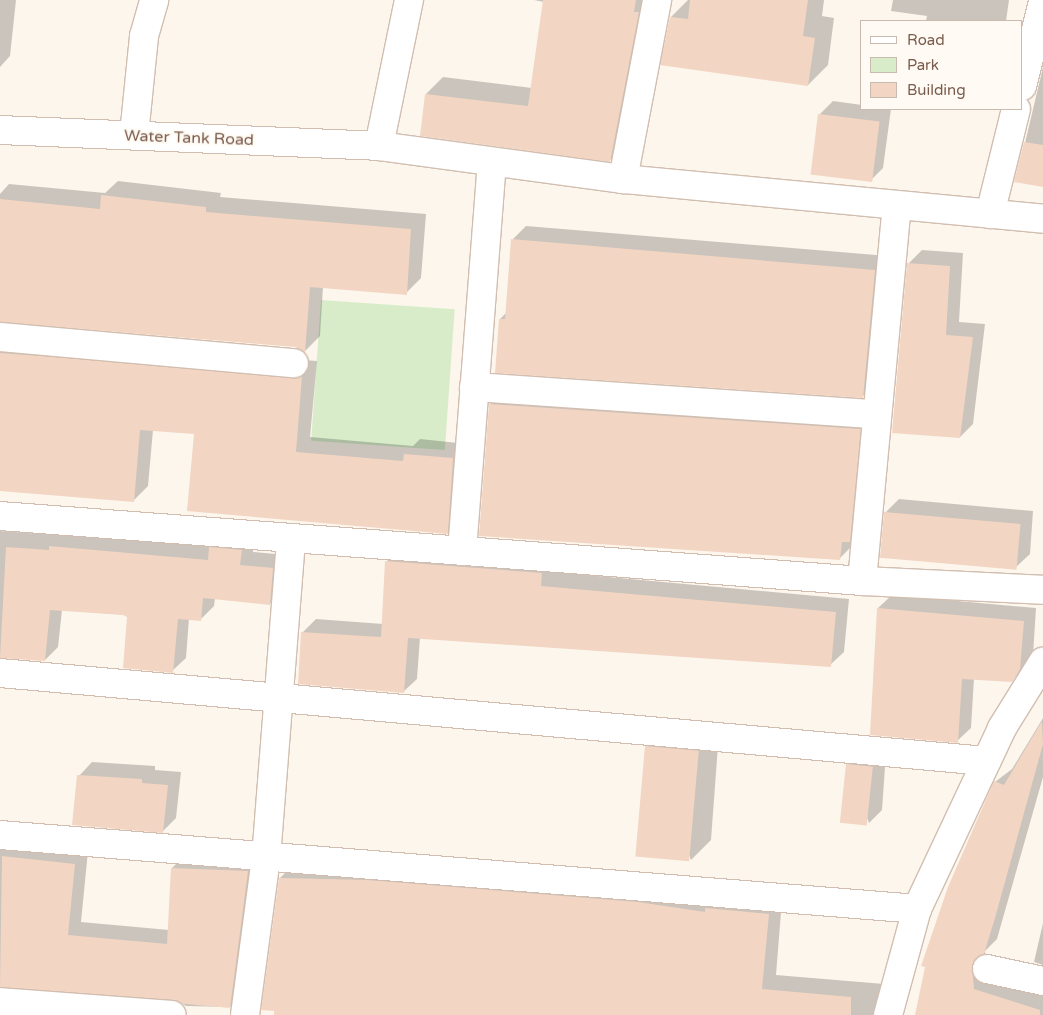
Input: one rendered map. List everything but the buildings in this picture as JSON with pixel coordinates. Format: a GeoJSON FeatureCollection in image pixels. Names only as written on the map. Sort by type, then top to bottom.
{"type":"FeatureCollection","features":[{"type":"Feature","properties":{"kind":"street"},"geometry":{"type":"LineString","coordinates":[[134,136],[144,36],[154,0]]}},
{"type":"Feature","properties":{"kind":"street"},"geometry":{"type":"LineString","coordinates":[[379,146],[409,0]]}},
{"type":"Feature","properties":{"kind":"street"},"geometry":{"type":"LineString","coordinates":[[623,179],[657,0]]}},
{"type":"Feature","properties":{"kind":"street"},"geometry":{"type":"LineString","coordinates":[[1023,82],[1043,2]]}},
{"type":"Feature","properties":{"kind":"street"},"geometry":{"type":"LineString","coordinates":[[990,214],[1016,110]]}},
{"type":"Feature","properties":{"kind":"street","name":"Water Tank Road"},"geometry":{"type":"LineString","coordinates":[[0,130],[379,146],[623,179],[1043,219]]}},
{"type":"Feature","properties":{"kind":"street"},"geometry":{"type":"LineString","coordinates":[[462,551],[492,162]]}},
{"type":"Feature","properties":{"kind":"street"},"geometry":{"type":"LineString","coordinates":[[862,581],[875,414],[897,206]]}},
{"type":"Feature","properties":{"kind":"street"},"geometry":{"type":"LineString","coordinates":[[0,337],[294,363]]}},
{"type":"Feature","properties":{"kind":"street"},"geometry":{"type":"LineString","coordinates":[[474,387],[875,414]]}},
{"type":"Feature","properties":{"kind":"street"},"geometry":{"type":"LineString","coordinates":[[0,516],[862,581],[1043,590]]}},
{"type":"Feature","properties":{"kind":"street"},"geometry":{"type":"LineString","coordinates":[[245,1015],[266,858],[291,538]]}},
{"type":"Feature","properties":{"kind":"street"},"geometry":{"type":"LineString","coordinates":[[888,1015],[917,909],[986,761],[1043,662]]}},
{"type":"Feature","properties":{"kind":"street"},"geometry":{"type":"LineString","coordinates":[[0,673],[986,761]]}},
{"type":"Feature","properties":{"kind":"street"},"geometry":{"type":"LineString","coordinates":[[0,835],[266,858],[917,909]]}},
{"type":"Feature","properties":{"kind":"street"},"geometry":{"type":"LineString","coordinates":[[987,969],[1043,981]]}},
{"type":"Feature","properties":{"kind":"street"},"geometry":{"type":"LineString","coordinates":[[0,1002],[85,1011],[172,1015]]}},
{"type":"Feature","properties":{"kind":"green space"},"geometry":{"type":"Polygon","coordinates":[[[321,300],[455,309],[445,450],[311,441],[321,300]]]}}]}
